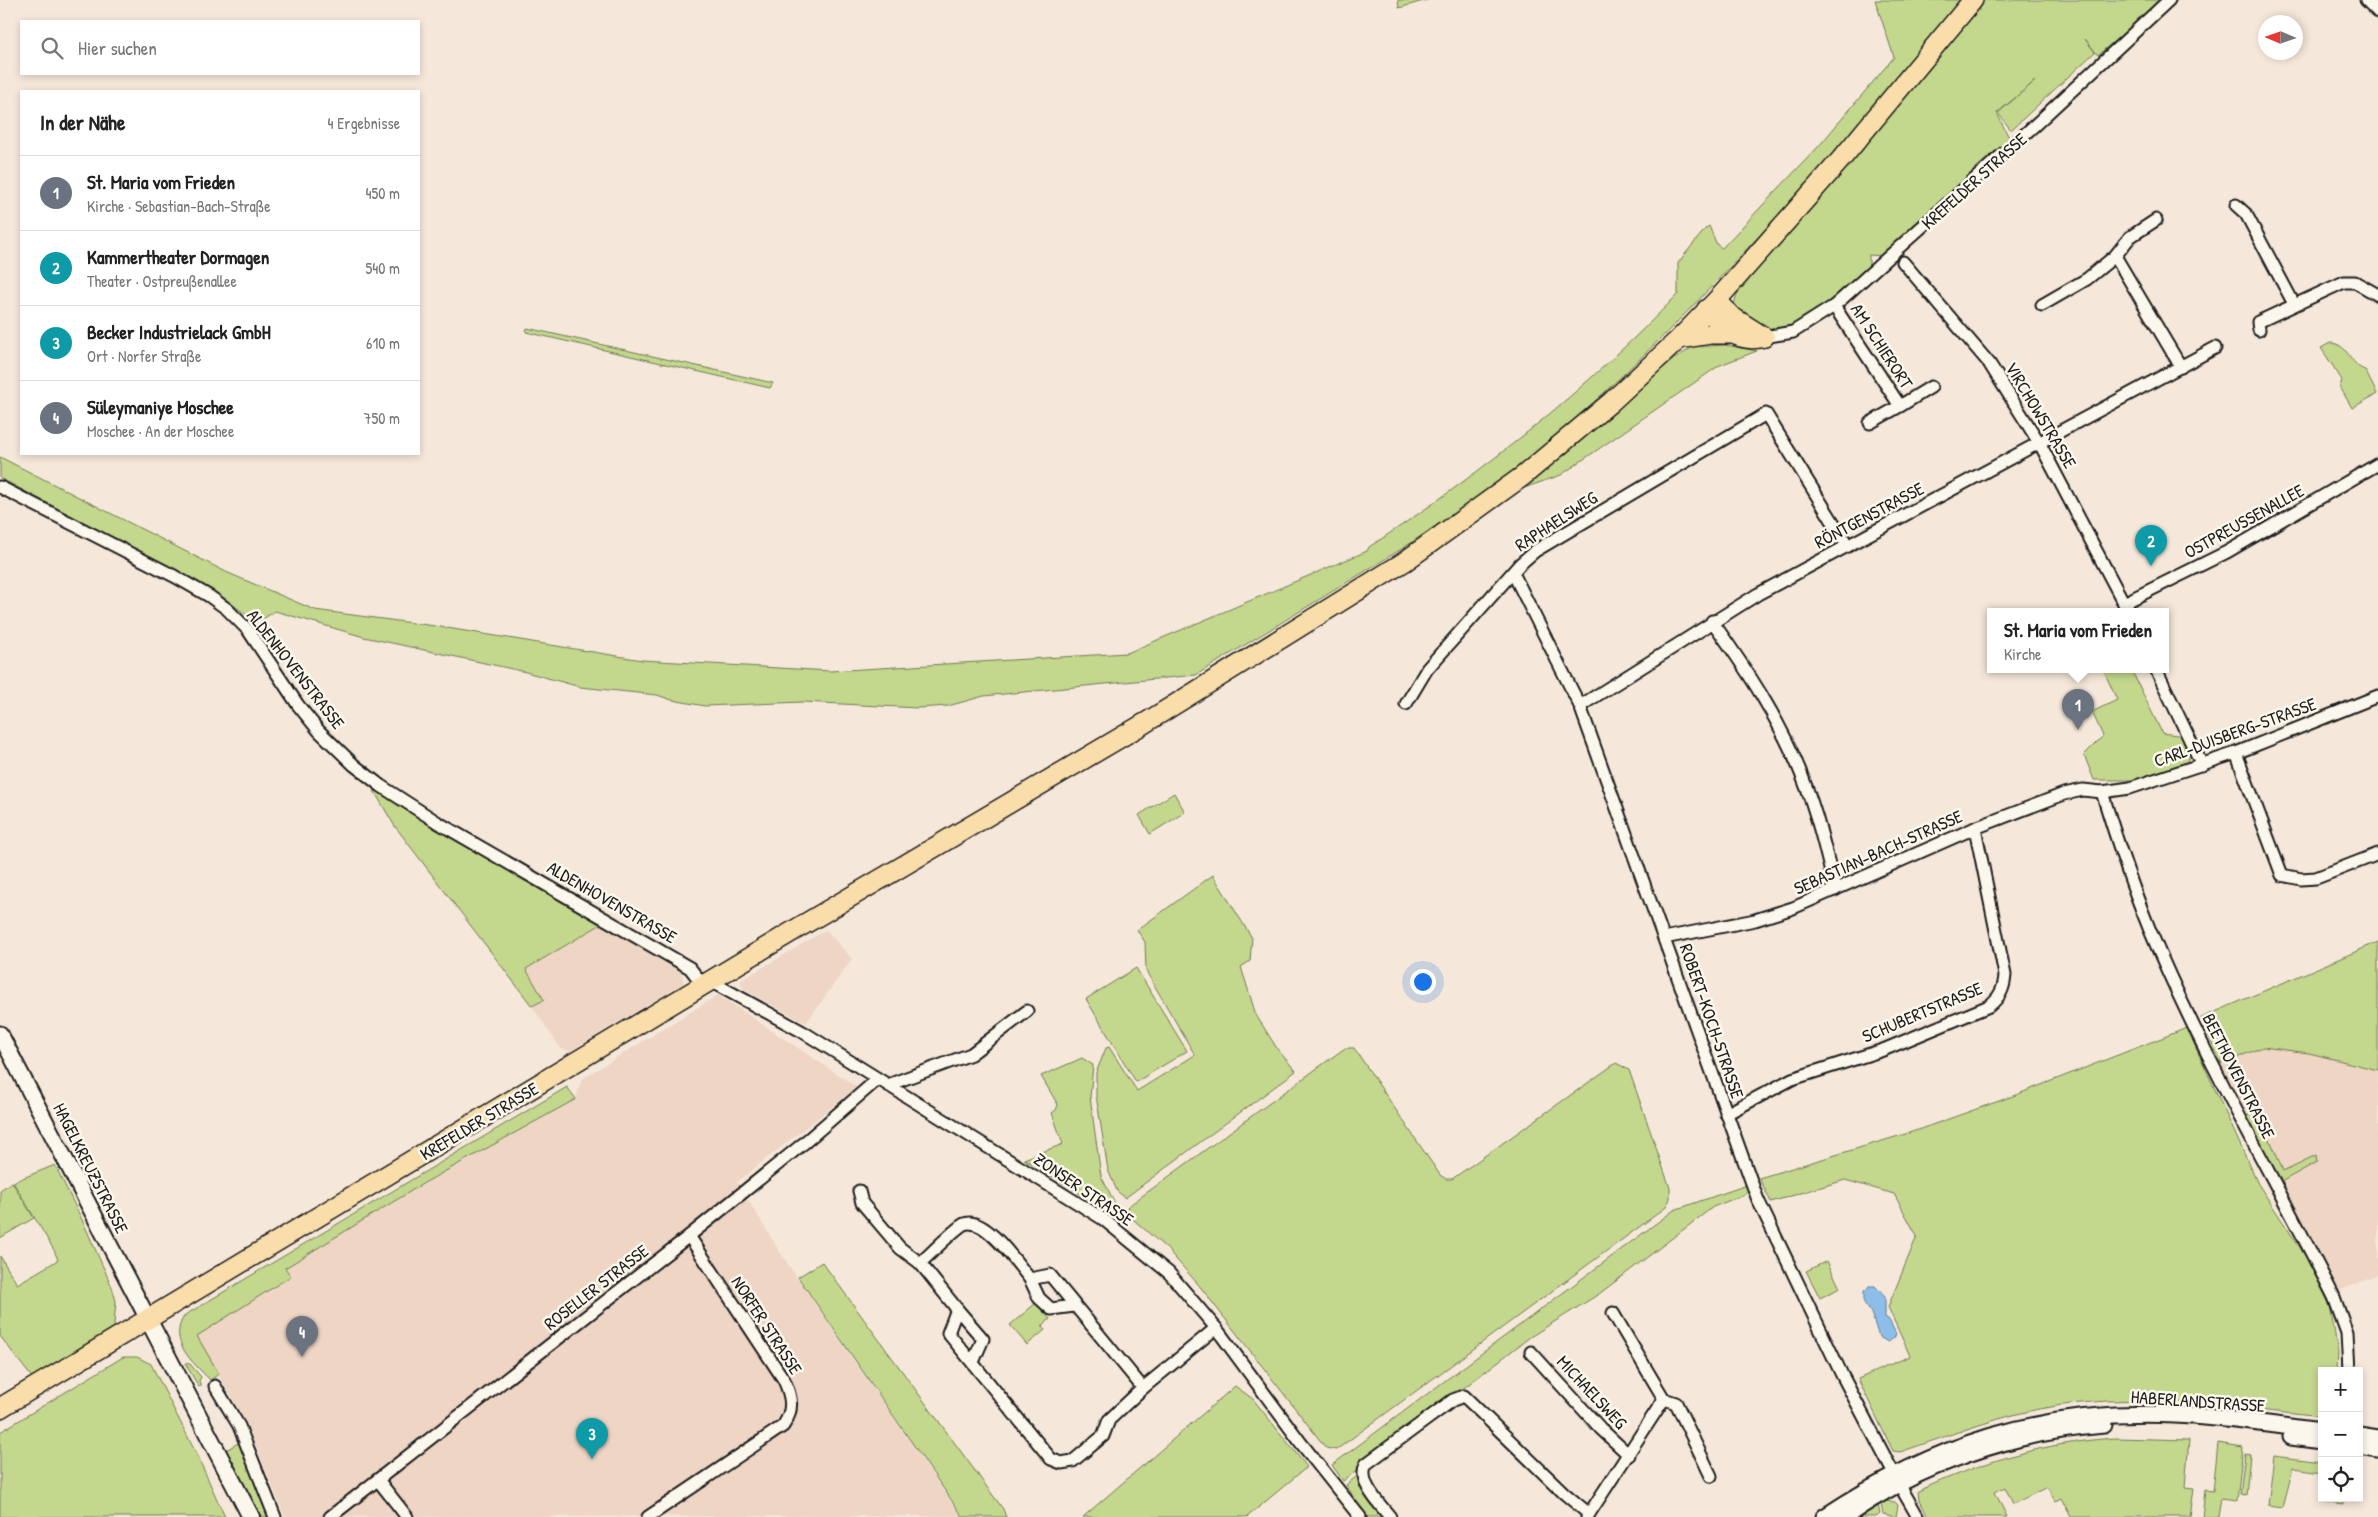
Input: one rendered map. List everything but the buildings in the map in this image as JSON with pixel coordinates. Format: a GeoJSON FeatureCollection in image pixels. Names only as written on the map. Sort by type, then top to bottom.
{"type":"FeatureCollection","features":[{"type":"Feature","properties":{"kind":"main road","name":"KREFELDER STRASSE"},"geometry":{"type":"LineString","coordinates":[[0,1408],[808,922],[1154,718],[1404,562],[1523,476],[1611,402],[1679,339],[1843,157],[1973,0]]}},
{"type":"Feature","properties":{"kind":"main road"},"geometry":{"type":"LineString","coordinates":[[1712,304],[1732,334]]}},
{"type":"Feature","properties":{"kind":"main road"},"geometry":{"type":"LineString","coordinates":[[1712,304],[1764,337]]}},
{"type":"Feature","properties":{"kind":"main road"},"geometry":{"type":"LineString","coordinates":[[1679,339],[1710,334],[1732,334],[1747,339],[1764,337]]}},
{"type":"Feature","properties":{"kind":"main road"},"geometry":{"type":"LineString","coordinates":[[148,1319],[251,1517]]}},
{"type":"Feature","properties":{"kind":"street","name":"KREFELDER STRASSE"},"geometry":{"type":"LineString","coordinates":[[1764,337],[1793,332],[1834,306],[2036,124],[2169,0]]}},
{"type":"Feature","properties":{"kind":"street"},"geometry":{"type":"LineString","coordinates":[[2366,0],[2378,12]]}},
{"type":"Feature","properties":{"kind":"street"},"geometry":{"type":"LineString","coordinates":[[2236,205],[2246,214],[2294,304]]}},
{"type":"Feature","properties":{"kind":"street"},"geometry":{"type":"LineString","coordinates":[[2042,305],[2087,280],[2115,256],[2130,237],[2156,220]]}},
{"type":"Feature","properties":{"kind":"street"},"geometry":{"type":"LineString","coordinates":[[2115,256],[2181,367]]}},
{"type":"Feature","properties":{"kind":"street","name":"VIRCHOWSTRASSE"},"geometry":{"type":"LineString","coordinates":[[1903,262],[1989,363],[2040,444],[2126,607]]}},
{"type":"Feature","properties":{"kind":"street"},"geometry":{"type":"LineString","coordinates":[[2259,330],[2258,322],[2344,282],[2355,282],[2378,296]]}},
{"type":"Feature","properties":{"kind":"street","name":"AM SCHIERORT"},"geometry":{"type":"LineString","coordinates":[[1834,306],[1900,406]]}},
{"type":"Feature","properties":{"kind":"street","name":"RÖNTGENSTRASSE"},"geometry":{"type":"LineString","coordinates":[[1580,706],[1758,594],[2216,348]]}},
{"type":"Feature","properties":{"kind":"street","name":"AM SCHIERORT"},"geometry":{"type":"LineString","coordinates":[[1870,424],[1931,387]]}},
{"type":"Feature","properties":{"kind":"street","name":"RAPHAELSWEG"},"geometry":{"type":"LineString","coordinates":[[1406,704],[1427,669],[1513,573],[1535,552],[1766,414],[1848,546]]}},
{"type":"Feature","properties":{"kind":"street","name":"OSTPREUSSENALLEE"},"geometry":{"type":"LineString","coordinates":[[2126,607],[2378,464]]}},
{"type":"Feature","properties":{"kind":"street","name":"ALDENHOVENSTRASSE"},"geometry":{"type":"LineString","coordinates":[[0,488],[174,576],[209,596],[248,630],[298,705],[319,731],[354,765],[381,786],[437,822],[690,968],[707,983]]}},
{"type":"Feature","properties":{"kind":"street","name":"ROBERT-KOCH-STRASSE"},"geometry":{"type":"LineString","coordinates":[[1513,573],[1580,706],[1758,1200],[1845,1380],[1918,1517]]}},
{"type":"Feature","properties":{"kind":"street"},"geometry":{"type":"LineString","coordinates":[[1712,622],[1745,668],[1770,710],[1802,775],[1819,824],[1836,890]]}},
{"type":"Feature","properties":{"kind":"street"},"geometry":{"type":"LineString","coordinates":[[2158,673],[2202,765]]}},
{"type":"Feature","properties":{"kind":"street","name":"CARL-DUISBERG-STRASSE"},"geometry":{"type":"LineString","coordinates":[[2102,792],[2130,788],[2202,765],[2378,696]]}},
{"type":"Feature","properties":{"kind":"street"},"geometry":{"type":"LineString","coordinates":[[2236,753],[2282,875],[2300,879],[2316,878],[2378,854]]}},
{"type":"Feature","properties":{"kind":"street","name":"SEBASTIAN-BACH-STRASSE"},"geometry":{"type":"LineString","coordinates":[[1664,938],[1755,920],[1793,908],[1975,828],[2064,794],[2083,790],[2102,792]]}},
{"type":"Feature","properties":{"kind":"street","name":"BEETHOVENSTRASSE"},"geometry":{"type":"LineString","coordinates":[[2102,792],[2131,881],[2160,953],[2210,1062],[2334,1297],[2347,1333],[2349,1367]]}},
{"type":"Feature","properties":{"kind":"street","name":"SCHUBERTSTRASSE"},"geometry":{"type":"LineString","coordinates":[[1726,1114],[1792,1079],[1883,1050],[1989,1006],[1997,1000],[2001,993],[2005,975],[1975,828]]}},
{"type":"Feature","properties":{"kind":"street","name":"ZONSER STRASSE"},"geometry":{"type":"LineString","coordinates":[[707,983],[795,1028],[1103,1219],[1170,1273],[1216,1328],[1360,1517]]}},
{"type":"Feature","properties":{"kind":"street"},"geometry":{"type":"LineString","coordinates":[[883,1082],[971,1054],[1027,1011]]}},
{"type":"Feature","properties":{"kind":"street","name":"HAGELKREUZSTRASSE"},"geometry":{"type":"LineString","coordinates":[[0,1034],[148,1319]]}},
{"type":"Feature","properties":{"kind":"street","name":"ROSELLER STRASSE"},"geometry":{"type":"LineString","coordinates":[[330,1517],[883,1082]]}},
{"type":"Feature","properties":{"kind":"street"},"geometry":{"type":"LineString","coordinates":[[859,1191],[862,1203],[900,1248],[920,1263],[982,1339],[973,1362]]}},
{"type":"Feature","properties":{"kind":"street"},"geometry":{"type":"LineString","coordinates":[[920,1263],[965,1224],[976,1223],[987,1228],[1030,1279],[1039,1298],[1051,1309],[1074,1306]]}},
{"type":"Feature","properties":{"kind":"street","name":"NORFER STRASSE"},"geometry":{"type":"LineString","coordinates":[[648,1517],[777,1431],[790,1416],[792,1407],[791,1396],[784,1380],[689,1236]]}},
{"type":"Feature","properties":{"kind":"street"},"geometry":{"type":"LineString","coordinates":[[1030,1279],[1050,1275],[1143,1388]]}},
{"type":"Feature","properties":{"kind":"street"},"geometry":{"type":"LineString","coordinates":[[957,1309],[948,1333],[1051,1459],[1061,1463],[1073,1461],[1103,1436],[1109,1420],[1143,1388],[1216,1328]]}},
{"type":"Feature","properties":{"kind":"street"},"geometry":{"type":"LineString","coordinates":[[1612,1313],[1664,1399],[1676,1403],[1711,1476]]}},
{"type":"Feature","properties":{"kind":"street","name":"MICHAELSWEG"},"geometry":{"type":"LineString","coordinates":[[1531,1352],[1601,1429],[1629,1455]]}},
{"type":"Feature","properties":{"kind":"street"},"geometry":{"type":"LineString","coordinates":[[215,1386],[238,1426],[275,1517]]}},
{"type":"Feature","properties":{"kind":"street"},"geometry":{"type":"LineString","coordinates":[[1390,1517],[1366,1483],[1363,1470],[1366,1464],[1453,1400],[1464,1396],[1588,1515],[1664,1399]]}},
{"type":"Feature","properties":{"kind":"street","name":"HABERLANDSTRASSE"},"geometry":{"type":"LineString","coordinates":[[1824,1517],[1980,1439],[2056,1420],[2082,1416],[2175,1415],[2318,1431]]}},
{"type":"Feature","properties":{"kind":"street","name":"HABERLANDSTRASSE"},"geometry":{"type":"LineString","coordinates":[[1845,1517],[1897,1479],[2020,1438],[2082,1427],[2162,1424],[2222,1429],[2318,1441]]}},
{"type":"Feature","properties":{"kind":"street"},"geometry":{"type":"LineString","coordinates":[[2363,1436],[2378,1438]]}},
{"type":"Feature","properties":{"kind":"street"},"geometry":{"type":"LineString","coordinates":[[2363,1447],[2378,1449]]}},
{"type":"Feature","properties":{"kind":"street"},"geometry":{"type":"LineString","coordinates":[[378,1480],[407,1517]]}},
{"type":"Feature","properties":{"kind":"shaded area"},"geometry":{"type":"Polygon","coordinates":[[[603,923],[638,944],[636,946],[681,972],[684,983],[570,1051],[561,1049],[532,1006],[543,1000],[526,969],[603,923]]]}},
{"type":"Feature","properties":{"kind":"shaded area"},"geometry":{"type":"Polygon","coordinates":[[[826,930],[852,959],[806,1023],[744,990],[740,981],[826,930]]]}},
{"type":"Feature","properties":{"kind":"shaded area"},"geometry":{"type":"Polygon","coordinates":[[[718,995],[857,1087],[737,1182],[783,1257],[961,1516],[285,1517],[247,1424],[196,1336],[291,1276],[284,1268],[424,1183],[576,1099],[582,1079],[718,995]]]}},
{"type":"Feature","properties":{"kind":"shaded area"},"geometry":{"type":"Polygon","coordinates":[[[2290,1036],[2378,1053],[2378,1275],[2336,1292],[2245,1118],[2221,1064],[2290,1036]]]}},
{"type":"Feature","properties":{"kind":"green space"},"geometry":{"type":"Polygon","coordinates":[[[1398,0],[1427,0],[1399,8],[1398,0]]]}},
{"type":"Feature","properties":{"kind":"green space"},"geometry":{"type":"Polygon","coordinates":[[[1875,0],[1963,0],[1848,136],[1729,268],[1668,332],[1604,393],[1537,452],[1468,508],[1458,511],[1403,548],[1196,675],[984,696],[948,706],[918,708],[803,702],[705,706],[672,700],[657,695],[580,687],[526,672],[364,637],[275,611],[257,623],[219,594],[0,478],[0,457],[226,572],[315,610],[435,626],[642,660],[830,671],[1127,653],[1367,551],[1369,547],[1492,460],[1607,364],[1678,294],[1678,263],[1706,228],[1709,226],[1717,245],[1722,248],[1819,146],[1894,57],[1875,0]]]}},
{"type":"Feature","properties":{"kind":"green space"},"geometry":{"type":"Polygon","coordinates":[[[1984,0],[2162,0],[2098,55],[2085,39],[2095,52],[2011,130],[1998,113],[2035,81],[1997,113],[2010,140],[1970,182],[1968,177],[1883,256],[1869,255],[1869,269],[1822,310],[1793,327],[1780,331],[1768,331],[1755,325],[1734,310],[1735,300],[1744,282],[1833,184],[1984,0]]]}},
{"type":"Feature","properties":{"kind":"green space"},"geometry":{"type":"Polygon","coordinates":[[[527,328],[773,383],[770,388],[526,332],[527,328]]]}},
{"type":"Feature","properties":{"kind":"green space"},"geometry":{"type":"Polygon","coordinates":[[[2330,343],[2336,344],[2345,350],[2355,364],[2365,370],[2377,394],[2352,408],[2340,387],[2342,380],[2321,348],[2330,343]]]}},
{"type":"Feature","properties":{"kind":"green space"},"geometry":{"type":"Polygon","coordinates":[[[1725,345],[1757,351],[1720,365],[1561,475],[1513,492],[1674,359],[1693,347],[1725,345]]]}},
{"type":"Feature","properties":{"kind":"green space"},"geometry":{"type":"Polygon","coordinates":[[[2105,673],[2133,673],[2162,733],[2185,736],[2191,752],[2186,764],[2137,780],[2094,780],[2084,755],[2103,736],[2092,712],[2117,700],[2105,673]]]}},
{"type":"Feature","properties":{"kind":"green space"},"geometry":{"type":"Polygon","coordinates":[[[370,784],[468,847],[603,923],[526,969],[544,1000],[532,1006],[394,825],[370,784]]]}},
{"type":"Feature","properties":{"kind":"green space"},"geometry":{"type":"Polygon","coordinates":[[[1174,793],[1185,812],[1150,834],[1139,815],[1174,793]]]}},
{"type":"Feature","properties":{"kind":"green space"},"geometry":{"type":"Polygon","coordinates":[[[1213,875],[1252,938],[1250,961],[1241,967],[1256,1015],[1278,1050],[1296,1071],[1125,1198],[1117,1191],[1108,1170],[1096,1095],[1096,1073],[1106,1048],[1109,1047],[1137,1091],[1195,1055],[1146,971],[1145,942],[1137,930],[1213,875]]]}},
{"type":"Feature","properties":{"kind":"green space"},"geometry":{"type":"Polygon","coordinates":[[[2378,942],[2378,1070],[2309,1053],[2263,1047],[2221,1064],[2201,1018],[2378,942]]]}},
{"type":"Feature","properties":{"kind":"green space"},"geometry":{"type":"Polygon","coordinates":[[[1136,968],[1187,1051],[1136,1082],[1086,999],[1136,968]]]}},
{"type":"Feature","properties":{"kind":"green space"},"geometry":{"type":"Polygon","coordinates":[[[2187,1028],[2258,1184],[2306,1257],[2330,1305],[2338,1353],[2337,1367],[2318,1367],[2318,1417],[2190,1403],[2157,1401],[2090,1402],[2016,1414],[1900,1452],[1893,1451],[1858,1379],[1910,1356],[1888,1307],[1917,1236],[1894,1194],[1845,1180],[1771,1202],[1759,1178],[1912,1132],[2013,1096],[2187,1028]]]}},
{"type":"Feature","properties":{"kind":"green space"},"geometry":{"type":"Polygon","coordinates":[[[1345,1048],[1354,1048],[1440,1175],[1446,1179],[1452,1179],[1616,1063],[1629,1070],[1670,1188],[1670,1199],[1665,1208],[1336,1450],[1326,1448],[1198,1284],[1167,1249],[1127,1214],[1127,1207],[1345,1048]]]}},
{"type":"Feature","properties":{"kind":"green space"},"geometry":{"type":"Polygon","coordinates":[[[1082,1058],[1093,1065],[1090,1097],[1101,1176],[1117,1207],[1104,1209],[1024,1159],[1063,1144],[1052,1113],[1058,1105],[1041,1076],[1082,1058]]]}},
{"type":"Feature","properties":{"kind":"green space"},"geometry":{"type":"Polygon","coordinates":[[[567,1087],[576,1099],[424,1183],[285,1268],[291,1276],[197,1336],[219,1374],[210,1380],[184,1351],[180,1343],[179,1334],[180,1325],[185,1315],[567,1087]]]}},
{"type":"Feature","properties":{"kind":"green space"},"geometry":{"type":"Polygon","coordinates":[[[2257,1108],[2283,1171],[2316,1155],[2317,1162],[2279,1183],[2245,1118],[2257,1108]]]}},
{"type":"Feature","properties":{"kind":"green space"},"geometry":{"type":"Polygon","coordinates":[[[55,1165],[112,1287],[116,1301],[115,1327],[33,1379],[0,1336],[0,1256],[17,1284],[58,1260],[54,1250],[13,1182],[55,1165]]]}},
{"type":"Feature","properties":{"kind":"green space"},"geometry":{"type":"Polygon","coordinates":[[[12,1182],[34,1218],[0,1238],[0,1190],[12,1182]]]}},
{"type":"Feature","properties":{"kind":"green space"},"geometry":{"type":"Polygon","coordinates":[[[1747,1185],[1748,1193],[1713,1207],[1599,1294],[1530,1337],[1343,1481],[1332,1465],[1674,1210],[1747,1185]]]}},
{"type":"Feature","properties":{"kind":"green space"},"geometry":{"type":"Polygon","coordinates":[[[1827,1261],[1840,1288],[1820,1298],[1806,1271],[1827,1261]]]}},
{"type":"Feature","properties":{"kind":"green space"},"geometry":{"type":"Polygon","coordinates":[[[822,1262],[1003,1509],[1006,1517],[963,1517],[798,1277],[822,1262]]]}},
{"type":"Feature","properties":{"kind":"green space"},"geometry":{"type":"Polygon","coordinates":[[[1036,1303],[1050,1319],[1042,1326],[1045,1330],[1027,1345],[1010,1325],[1036,1303]]]}},
{"type":"Feature","properties":{"kind":"green space"},"geometry":{"type":"Polygon","coordinates":[[[123,1357],[137,1357],[151,1364],[198,1457],[225,1517],[0,1517],[0,1432],[123,1357]]]}},
{"type":"Feature","properties":{"kind":"green space"},"geometry":{"type":"Polygon","coordinates":[[[185,1363],[190,1364],[201,1377],[199,1381],[201,1386],[199,1387],[185,1363]]]}},
{"type":"Feature","properties":{"kind":"green space"},"geometry":{"type":"Polygon","coordinates":[[[1235,1386],[1253,1399],[1307,1467],[1247,1517],[1083,1517],[1235,1386]]]}},
{"type":"Feature","properties":{"kind":"green space"},"geometry":{"type":"Polygon","coordinates":[[[2116,1438],[2189,1440],[2185,1488],[2194,1489],[2190,1517],[2071,1517],[2061,1498],[2055,1501],[2047,1487],[2013,1504],[2005,1487],[1995,1492],[2007,1517],[1929,1517],[1919,1500],[1918,1491],[1966,1471],[2014,1455],[2064,1444],[2116,1438]]]}},
{"type":"Feature","properties":{"kind":"green space"},"geometry":{"type":"Polygon","coordinates":[[[240,1442],[269,1517],[262,1517],[226,1450],[240,1442]]]}},
{"type":"Feature","properties":{"kind":"green space"},"geometry":{"type":"Polygon","coordinates":[[[2218,1443],[2243,1447],[2237,1501],[2221,1499],[2218,1517],[2202,1517],[2205,1490],[2213,1491],[2218,1443]]]}},
{"type":"Feature","properties":{"kind":"green space"},"geometry":{"type":"Polygon","coordinates":[[[2245,1453],[2250,1454],[2246,1495],[2240,1494],[2245,1453]]]}},
{"type":"Feature","properties":{"kind":"green space"},"geometry":{"type":"Polygon","coordinates":[[[2274,1456],[2318,1462],[2318,1471],[2293,1468],[2283,1507],[2268,1505],[2274,1456]]]}},
{"type":"Feature","properties":{"kind":"green space"},"geometry":{"type":"Polygon","coordinates":[[[1357,1476],[1386,1517],[1365,1517],[1349,1496],[1352,1494],[1346,1485],[1357,1476]]]}},
{"type":"Feature","properties":{"kind":"green space"},"geometry":{"type":"Polygon","coordinates":[[[1886,1501],[1895,1502],[1898,1505],[1896,1517],[1883,1514],[1881,1504],[1886,1501]]]}},
{"type":"Feature","properties":{"kind":"green space"},"geometry":{"type":"Polygon","coordinates":[[[1878,1505],[1880,1514],[1876,1517],[1859,1517],[1878,1505]]]}},
{"type":"Feature","properties":{"kind":"water"},"geometry":{"type":"Polygon","coordinates":[[[1869,1286],[1875,1286],[1885,1297],[1885,1317],[1889,1320],[1896,1334],[1888,1342],[1879,1337],[1871,1313],[1864,1303],[1864,1291],[1869,1286]]]}},
{"type":"Feature","properties":{"kind":"place","name":"Kammertheater Dormagen"},"geometry":{"type":"Point","coordinates":[2151,566]}},
{"type":"Feature","properties":{"kind":"place","name":"St. Maria vom Frieden"},"geometry":{"type":"Point","coordinates":[2078,730]}},
{"type":"Feature","properties":{"kind":"place","name":"Süleymaniye Moschee"},"geometry":{"type":"Point","coordinates":[302,1357]}},
{"type":"Feature","properties":{"kind":"place","name":"Becker Industrielack GmbH"},"geometry":{"type":"Point","coordinates":[592,1459]}}]}
